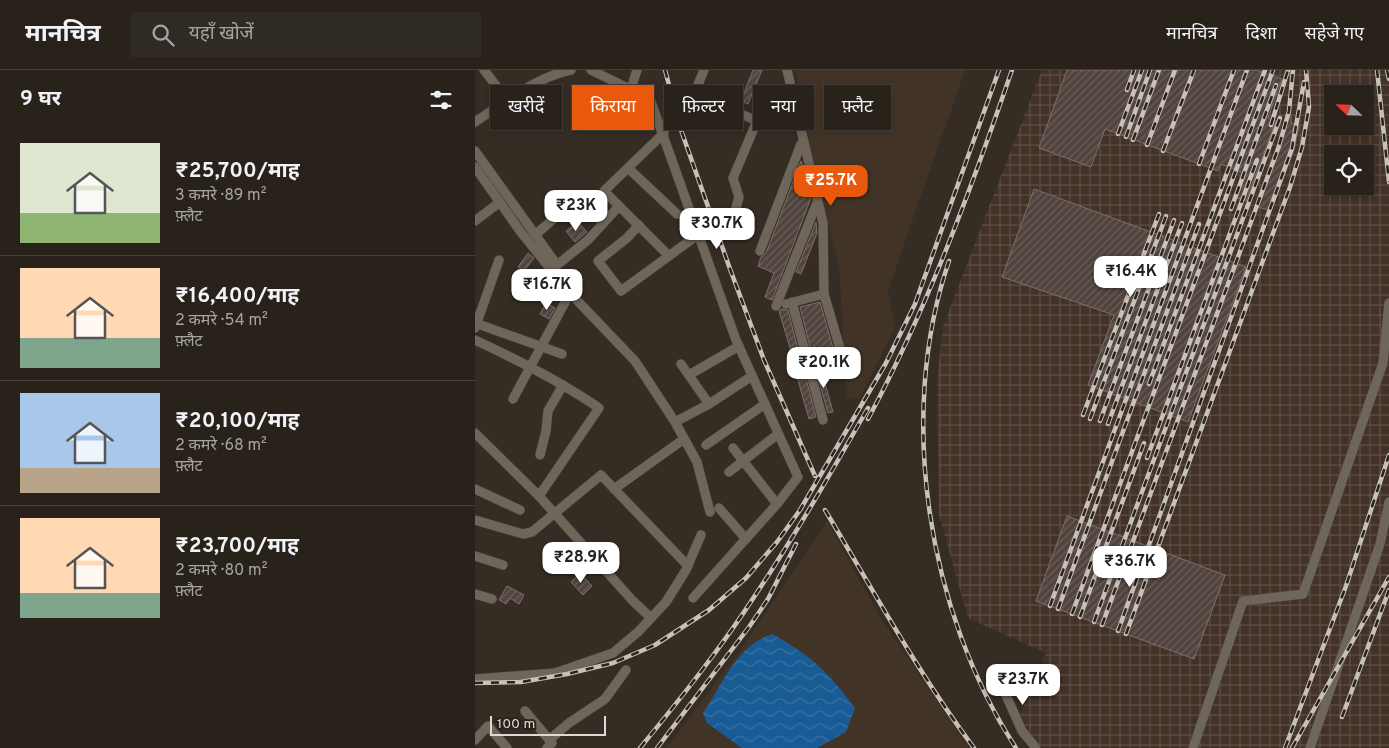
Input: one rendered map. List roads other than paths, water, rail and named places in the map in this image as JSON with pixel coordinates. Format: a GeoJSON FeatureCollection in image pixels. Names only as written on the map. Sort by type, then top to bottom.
{"type":"FeatureCollection","features":[{"type":"Feature","properties":{"kind":"street"},"geometry":{"type":"LineString","coordinates":[[484,70],[496,85]]}},
{"type":"Feature","properties":{"kind":"street"},"geometry":{"type":"LineString","coordinates":[[537,85],[560,72],[571,70]]}},
{"type":"Feature","properties":{"kind":"street"},"geometry":{"type":"LineString","coordinates":[[591,70],[623,85]]}},
{"type":"Feature","properties":{"kind":"street"},"geometry":{"type":"LineString","coordinates":[[632,85],[637,70]]}},
{"type":"Feature","properties":{"kind":"street"},"geometry":{"type":"LineString","coordinates":[[703,70],[697,87],[698,94],[757,121],[733,178],[739,197],[732,222]]}},
{"type":"Feature","properties":{"kind":"street"},"geometry":{"type":"LineString","coordinates":[[787,70],[823,223],[824,294],[841,352],[791,368]]}},
{"type":"Feature","properties":{"kind":"street"},"geometry":{"type":"LineString","coordinates":[[654,109],[739,346],[798,477],[777,504],[693,598]]}},
{"type":"Feature","properties":{"kind":"street"},"geometry":{"type":"LineString","coordinates":[[475,122],[490,112]]}},
{"type":"Feature","properties":{"kind":"street"},"geometry":{"type":"LineString","coordinates":[[664,133],[604,191],[669,256]]}},
{"type":"Feature","properties":{"kind":"street"},"geometry":{"type":"LineString","coordinates":[[760,252],[801,144],[804,142]]}},
{"type":"Feature","properties":{"kind":"street"},"geometry":{"type":"LineString","coordinates":[[475,151],[557,265],[588,240],[619,206]]}},
{"type":"Feature","properties":{"kind":"street"},"geometry":{"type":"LineString","coordinates":[[475,167],[570,293],[635,361],[675,422],[697,462],[715,510],[746,539]]}},
{"type":"Feature","properties":{"kind":"street"},"geometry":{"type":"LineString","coordinates":[[628,168],[677,214]]}},
{"type":"Feature","properties":{"kind":"street"},"geometry":{"type":"LineString","coordinates":[[475,184],[483,178]]}},
{"type":"Feature","properties":{"kind":"street"},"geometry":{"type":"LineString","coordinates":[[475,221],[500,202]]}},
{"type":"Feature","properties":{"kind":"street"},"geometry":{"type":"LineString","coordinates":[[818,204],[777,306],[824,294]]}},
{"type":"Feature","properties":{"kind":"street"},"geometry":{"type":"LineString","coordinates":[[535,235],[565,208]]}},
{"type":"Feature","properties":{"kind":"street"},"geometry":{"type":"LineString","coordinates":[[639,226],[598,261],[621,291],[699,234]]}},
{"type":"Feature","properties":{"kind":"street"},"geometry":{"type":"LineString","coordinates":[[499,260],[476,325],[563,354]]}},
{"type":"Feature","properties":{"kind":"street"},"geometry":{"type":"LineString","coordinates":[[513,399],[570,293]]}},
{"type":"Feature","properties":{"kind":"street"},"geometry":{"type":"LineString","coordinates":[[792,302],[823,420]]}},
{"type":"Feature","properties":{"kind":"street"},"geometry":{"type":"LineString","coordinates":[[1193,748],[1243,601],[1303,594],[1383,363],[1389,303]]}},
{"type":"Feature","properties":{"kind":"street"},"geometry":{"type":"LineString","coordinates":[[475,340],[530,366],[599,408],[539,496]]}},
{"type":"Feature","properties":{"kind":"street"},"geometry":{"type":"LineString","coordinates":[[689,375],[739,346]]}},
{"type":"Feature","properties":{"kind":"street"},"geometry":{"type":"LineString","coordinates":[[681,364],[709,404]]}},
{"type":"Feature","properties":{"kind":"street"},"geometry":{"type":"LineString","coordinates":[[675,422],[709,404],[752,376]]}},
{"type":"Feature","properties":{"kind":"street"},"geometry":{"type":"LineString","coordinates":[[540,455],[547,431],[548,411],[563,385]]}},
{"type":"Feature","properties":{"kind":"street"},"geometry":{"type":"LineString","coordinates":[[706,445],[765,404]]}},
{"type":"Feature","properties":{"kind":"street"},"geometry":{"type":"LineString","coordinates":[[475,433],[539,496],[632,600],[651,618]]}},
{"type":"Feature","properties":{"kind":"street"},"geometry":{"type":"LineString","coordinates":[[729,472],[779,434]]}},
{"type":"Feature","properties":{"kind":"street"},"geometry":{"type":"LineString","coordinates":[[614,489],[684,439]]}},
{"type":"Feature","properties":{"kind":"street"},"geometry":{"type":"LineString","coordinates":[[733,448],[777,504]]}},
{"type":"Feature","properties":{"kind":"street"},"geometry":{"type":"LineString","coordinates":[[475,520],[523,534],[532,532],[601,475],[687,566]]}},
{"type":"Feature","properties":{"kind":"street"},"geometry":{"type":"LineString","coordinates":[[475,489],[520,510]]}},
{"type":"Feature","properties":{"kind":"street"},"geometry":{"type":"LineString","coordinates":[[1310,748],[1380,544],[1389,502]]}},
{"type":"Feature","properties":{"kind":"street"},"geometry":{"type":"LineString","coordinates":[[475,679],[555,673],[613,653],[666,602],[687,566],[701,536]]}},
{"type":"Feature","properties":{"kind":"street"},"geometry":{"type":"LineString","coordinates":[[475,556],[503,565]]}},
{"type":"Feature","properties":{"kind":"street"},"geometry":{"type":"LineString","coordinates":[[475,594],[492,599]]}},
{"type":"Feature","properties":{"kind":"street"},"geometry":{"type":"LineString","coordinates":[[525,710],[548,744],[569,723],[605,699],[627,670]]}},
{"type":"Feature","properties":{"kind":"street"},"geometry":{"type":"LineString","coordinates":[[996,673],[1022,731],[1036,748]]}},
{"type":"Feature","properties":{"kind":"street"},"geometry":{"type":"LineString","coordinates":[[475,740],[487,726],[507,748]]}},
{"type":"Feature","properties":{"kind":"water"},"geometry":{"type":"Polygon","coordinates":[[[772,634],[809,657],[828,675],[855,708],[846,732],[817,748],[742,748],[707,723],[703,713],[731,667],[749,648],[759,640],[772,634]]]}},
{"type":"Feature","properties":{"kind":"railway"},"geometry":{"type":"LineString","coordinates":[[665,70],[681,130],[730,269],[764,360],[815,476]]}},
{"type":"Feature","properties":{"kind":"railway"},"geometry":{"type":"LineString","coordinates":[[475,683],[521,682],[567,674],[613,663],[655,645],[709,610],[746,578],[777,542],[800,510],[886,363],[915,304],[999,70]]}},
{"type":"Feature","properties":{"kind":"railway"},"geometry":{"type":"LineString","coordinates":[[868,419],[890,377],[929,291],[981,159],[1012,70]]}},
{"type":"Feature","properties":{"kind":"railway"},"geometry":{"type":"LineString","coordinates":[[1127,90],[1134,70]]}},
{"type":"Feature","properties":{"kind":"railway"},"geometry":{"type":"LineString","coordinates":[[1118,134],[1142,70]]}},
{"type":"Feature","properties":{"kind":"railway"},"geometry":{"type":"LineString","coordinates":[[1126,137],[1150,70]]}},
{"type":"Feature","properties":{"kind":"railway"},"geometry":{"type":"LineString","coordinates":[[1133,140],[1159,70]]}},
{"type":"Feature","properties":{"kind":"railway"},"geometry":{"type":"LineString","coordinates":[[1147,145],[1175,70]]}},
{"type":"Feature","properties":{"kind":"railway"},"geometry":{"type":"LineString","coordinates":[[1163,151],[1194,70]]}},
{"type":"Feature","properties":{"kind":"railway"},"geometry":{"type":"LineString","coordinates":[[1199,164],[1234,70]]}},
{"type":"Feature","properties":{"kind":"railway"},"geometry":{"type":"LineString","coordinates":[[1050,606],[1247,70]]}},
{"type":"Feature","properties":{"kind":"railway"},"geometry":{"type":"LineString","coordinates":[[1149,384],[1265,70]]}},
{"type":"Feature","properties":{"kind":"railway"},"geometry":{"type":"LineString","coordinates":[[1072,614],[1273,70]]}},
{"type":"Feature","properties":{"kind":"railway"},"geometry":{"type":"LineString","coordinates":[[1271,125],[1288,70]]}},
{"type":"Feature","properties":{"kind":"railway"},"geometry":{"type":"LineString","coordinates":[[1102,625],[1279,146],[1289,111],[1293,70]]}},
{"type":"Feature","properties":{"kind":"railway"},"geometry":{"type":"LineString","coordinates":[[1126,634],[1290,187],[1302,147],[1309,107],[1306,70]]}},
{"type":"Feature","properties":{"kind":"railway"},"geometry":{"type":"LineString","coordinates":[[1377,70],[1389,182]]}},
{"type":"Feature","properties":{"kind":"railway"},"geometry":{"type":"LineString","coordinates":[[1387,70],[1389,79]]}},
{"type":"Feature","properties":{"kind":"railway"},"geometry":{"type":"LineString","coordinates":[[1118,631],[1292,148],[1304,82]]}},
{"type":"Feature","properties":{"kind":"railway"},"geometry":{"type":"LineString","coordinates":[[1231,209],[1276,85]]}},
{"type":"Feature","properties":{"kind":"railway"},"geometry":{"type":"LineString","coordinates":[[1094,622],[1280,118]]}},
{"type":"Feature","properties":{"kind":"railway"},"geometry":{"type":"LineString","coordinates":[[1147,458],[1257,160]]}},
{"type":"Feature","properties":{"kind":"railway"},"geometry":{"type":"LineString","coordinates":[[1083,415],[1159,214]]}},
{"type":"Feature","properties":{"kind":"railway"},"geometry":{"type":"LineString","coordinates":[[1090,419],[1166,216]]}},
{"type":"Feature","properties":{"kind":"railway"},"geometry":{"type":"LineString","coordinates":[[1100,421],[1174,220]]}},
{"type":"Feature","properties":{"kind":"railway"},"geometry":{"type":"LineString","coordinates":[[1108,424],[1182,223]]}},
{"type":"Feature","properties":{"kind":"railway"},"geometry":{"type":"LineString","coordinates":[[1058,609],[1199,224]]}},
{"type":"Feature","properties":{"kind":"railway"},"geometry":{"type":"LineString","coordinates":[[949,261],[933,321],[925,384],[924,448],[930,512],[942,575],[961,637],[986,695],[1016,748]]}},
{"type":"Feature","properties":{"kind":"railway"},"geometry":{"type":"LineString","coordinates":[[640,748],[743,614],[800,525],[868,408]]}},
{"type":"Feature","properties":{"kind":"railway"},"geometry":{"type":"LineString","coordinates":[[1080,617],[1144,443]]}},
{"type":"Feature","properties":{"kind":"railway"},"geometry":{"type":"LineString","coordinates":[[1285,748],[1346,586],[1389,455]]}},
{"type":"Feature","properties":{"kind":"railway"},"geometry":{"type":"LineString","coordinates":[[825,510],[915,661],[953,720],[974,748]]}},
{"type":"Feature","properties":{"kind":"railway"},"geometry":{"type":"LineString","coordinates":[[657,748],[749,627],[768,599],[796,544]]}},
{"type":"Feature","properties":{"kind":"railway"},"geometry":{"type":"LineString","coordinates":[[1292,748],[1389,577]]}},
{"type":"Feature","properties":{"kind":"railway"},"geometry":{"type":"LineString","coordinates":[[1342,717],[1389,590]]}}]}
